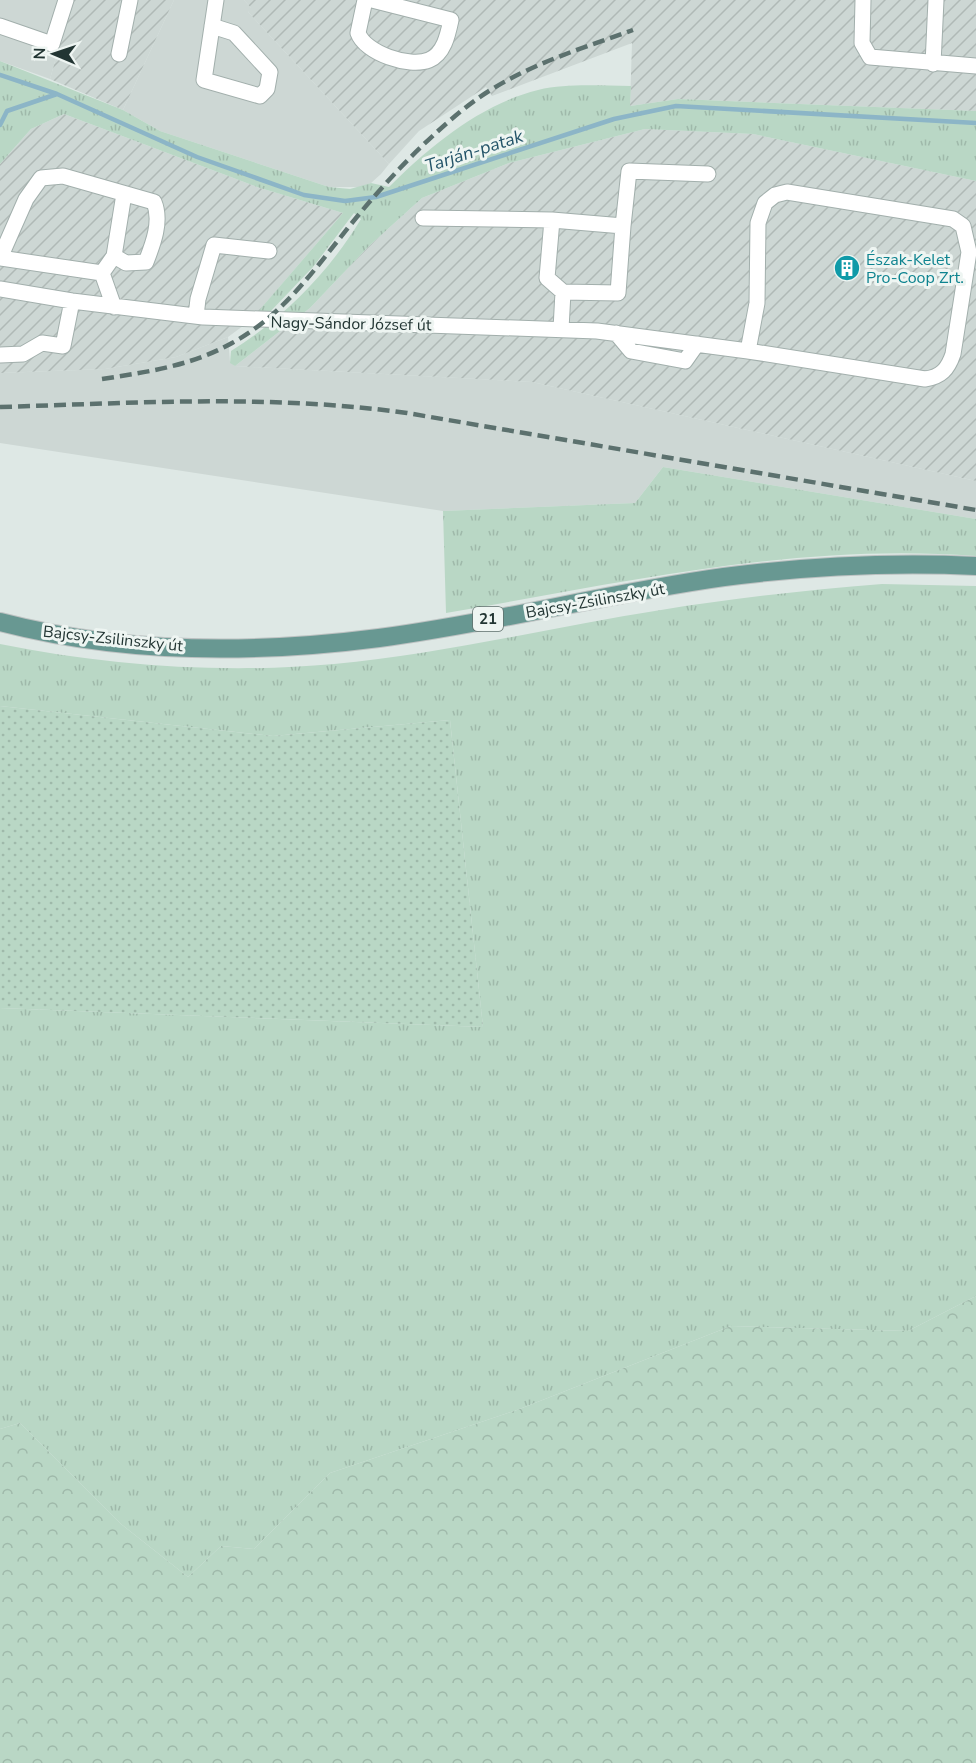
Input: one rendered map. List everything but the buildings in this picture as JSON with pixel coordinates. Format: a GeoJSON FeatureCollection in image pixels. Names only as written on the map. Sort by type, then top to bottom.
{"type":"FeatureCollection","features":[{"type":"Feature","properties":{"kind":"main road","name":"Bajcsy-Zsilinszky út"},"geometry":{"type":"LineString","coordinates":[[0,622],[80,638],[145,645],[215,649],[297,646],[389,636],[652,589],[779,570],[840,564],[897,563],[976,566]]}},
{"type":"Feature","properties":{"kind":"street"},"geometry":{"type":"LineString","coordinates":[[0,26],[52,44],[66,0]]}},
{"type":"Feature","properties":{"kind":"street"},"geometry":{"type":"LineString","coordinates":[[119,54],[130,0]]}},
{"type":"Feature","properties":{"kind":"street"},"geometry":{"type":"LineString","coordinates":[[212,26],[234,33],[270,72],[268,87],[260,96],[204,80],[212,26],[216,0]]}},
{"type":"Feature","properties":{"kind":"street"},"geometry":{"type":"LineString","coordinates":[[365,0],[358,33],[368,46],[383,54],[408,61],[429,60],[440,51],[451,20],[372,0]]}},
{"type":"Feature","properties":{"kind":"street"},"geometry":{"type":"LineString","coordinates":[[863,0],[862,38],[867,55],[886,61],[976,66]]}},
{"type":"Feature","properties":{"kind":"street"},"geometry":{"type":"LineString","coordinates":[[933,64],[936,0]]}},
{"type":"Feature","properties":{"kind":"street"},"geometry":{"type":"LineString","coordinates":[[552,220],[547,278],[563,292],[618,293],[629,171],[708,174]]}},
{"type":"Feature","properties":{"kind":"street"},"geometry":{"type":"LineString","coordinates":[[102,273],[0,258],[26,199],[41,178],[63,176],[154,202],[158,210],[155,238],[146,262],[126,263],[114,256]]}},
{"type":"Feature","properties":{"kind":"street","name":"Nagy-Sándor József út"},"geometry":{"type":"LineString","coordinates":[[0,289],[114,307],[196,316],[266,321],[561,329],[616,333],[925,379],[934,378],[949,368],[953,354],[969,252],[963,226],[953,219],[787,192],[775,195],[765,203],[758,223],[757,303],[748,351]]}},
{"type":"Feature","properties":{"kind":"street"},"geometry":{"type":"LineString","coordinates":[[102,273],[114,256],[124,194]]}},
{"type":"Feature","properties":{"kind":"street"},"geometry":{"type":"LineString","coordinates":[[423,218],[552,220],[623,226]]}},
{"type":"Feature","properties":{"kind":"street"},"geometry":{"type":"LineString","coordinates":[[196,316],[198,298],[214,245],[269,251]]}},
{"type":"Feature","properties":{"kind":"street"},"geometry":{"type":"LineString","coordinates":[[102,273],[114,307]]}},
{"type":"Feature","properties":{"kind":"street"},"geometry":{"type":"LineString","coordinates":[[561,329],[563,292]]}},
{"type":"Feature","properties":{"kind":"street"},"geometry":{"type":"LineString","coordinates":[[0,355],[23,354],[42,343],[63,345],[72,301]]}},
{"type":"Feature","properties":{"kind":"shaded area"},"geometry":{"type":"Polygon","coordinates":[[[0,0],[72,0],[50,79],[0,61],[0,0]]]}},
{"type":"Feature","properties":{"kind":"shaded area"},"geometry":{"type":"Polygon","coordinates":[[[72,0],[174,0],[123,110],[50,79],[72,0]]]}},
{"type":"Feature","properties":{"kind":"shaded area"},"geometry":{"type":"Polygon","coordinates":[[[174,0],[244,0],[252,9],[248,12],[389,164],[381,174],[371,183],[360,187],[329,187],[160,131],[123,110],[174,0]]]}},
{"type":"Feature","properties":{"kind":"shaded area"},"geometry":{"type":"Polygon","coordinates":[[[244,0],[976,0],[976,111],[678,99],[630,106],[632,43],[492,96],[486,87],[419,131],[389,164],[248,12],[251,8],[244,0]]]}},
{"type":"Feature","properties":{"kind":"shaded area"},"geometry":{"type":"Polygon","coordinates":[[[64,114],[257,187],[343,213],[251,320],[228,337],[176,357],[105,369],[0,373],[0,164],[31,129],[64,114]]]}},
{"type":"Feature","properties":{"kind":"shaded area"},"geometry":{"type":"Polygon","coordinates":[[[645,129],[753,134],[976,181],[976,481],[532,382],[235,366],[310,308],[369,246],[422,198],[509,163],[645,129]]]}},
{"type":"Feature","properties":{"kind":"shaded area"},"geometry":{"type":"Polygon","coordinates":[[[228,337],[230,362],[235,366],[532,382],[976,481],[976,519],[663,467],[635,503],[443,511],[0,443],[0,373],[105,369],[176,357],[228,337]]]}},
{"type":"Feature","properties":{"kind":"green space"},"geometry":{"type":"Polygon","coordinates":[[[0,61],[123,110],[160,131],[329,187],[350,189],[371,183],[389,187],[457,128],[496,105],[538,90],[584,85],[631,86],[630,106],[678,99],[976,111],[976,181],[753,134],[645,129],[509,163],[422,198],[369,246],[310,308],[235,366],[230,363],[231,351],[269,324],[304,292],[335,257],[361,219],[354,213],[313,267],[268,314],[256,314],[343,213],[257,187],[64,114],[31,129],[0,164],[0,61]]]}},
{"type":"Feature","properties":{"kind":"green space"},"geometry":{"type":"Polygon","coordinates":[[[663,467],[976,519],[976,556],[909,553],[776,560],[643,578],[446,613],[443,511],[635,503],[663,467]]]}},
{"type":"Feature","properties":{"kind":"green space"},"geometry":{"type":"Polygon","coordinates":[[[882,584],[976,586],[976,1296],[908,1331],[731,1326],[517,1410],[330,1473],[254,1549],[221,1546],[188,1577],[121,1524],[20,1423],[0,1429],[0,1008],[483,1027],[450,720],[273,736],[0,706],[0,644],[125,663],[209,668],[293,667],[416,654],[716,602],[882,584]]]}},
{"type":"Feature","properties":{"kind":"green space"},"geometry":{"type":"Polygon","coordinates":[[[0,706],[273,736],[450,720],[483,1027],[0,1008],[0,706]]]}},
{"type":"Feature","properties":{"kind":"green space"},"geometry":{"type":"Polygon","coordinates":[[[976,1296],[976,1763],[0,1763],[0,1429],[20,1423],[121,1524],[188,1577],[221,1546],[254,1549],[330,1473],[517,1410],[731,1326],[908,1331],[976,1296]]]}},
{"type":"Feature","properties":{"kind":"waterway","name":"Tarján-patak"},"geometry":{"type":"LineString","coordinates":[[0,75],[57,94],[197,157],[304,195],[345,201],[376,197],[614,119],[676,106],[976,123]]}},
{"type":"Feature","properties":{"kind":"waterway"},"geometry":{"type":"LineString","coordinates":[[0,125],[7,111],[57,94]]}},
{"type":"Feature","properties":{"kind":"railway"},"geometry":{"type":"LineString","coordinates":[[102,379],[185,363],[216,351],[251,331],[285,303],[368,203],[408,160],[465,108],[504,82],[545,62],[633,30]]}},
{"type":"Feature","properties":{"kind":"railway"},"geometry":{"type":"LineString","coordinates":[[0,407],[204,401],[305,403],[356,407],[407,413],[976,510]]}},
{"type":"Feature","properties":{"kind":"place","name":"Észak-Kelet Pro-Coop Zrt."},"geometry":{"type":"Point","coordinates":[847,268]}}]}
